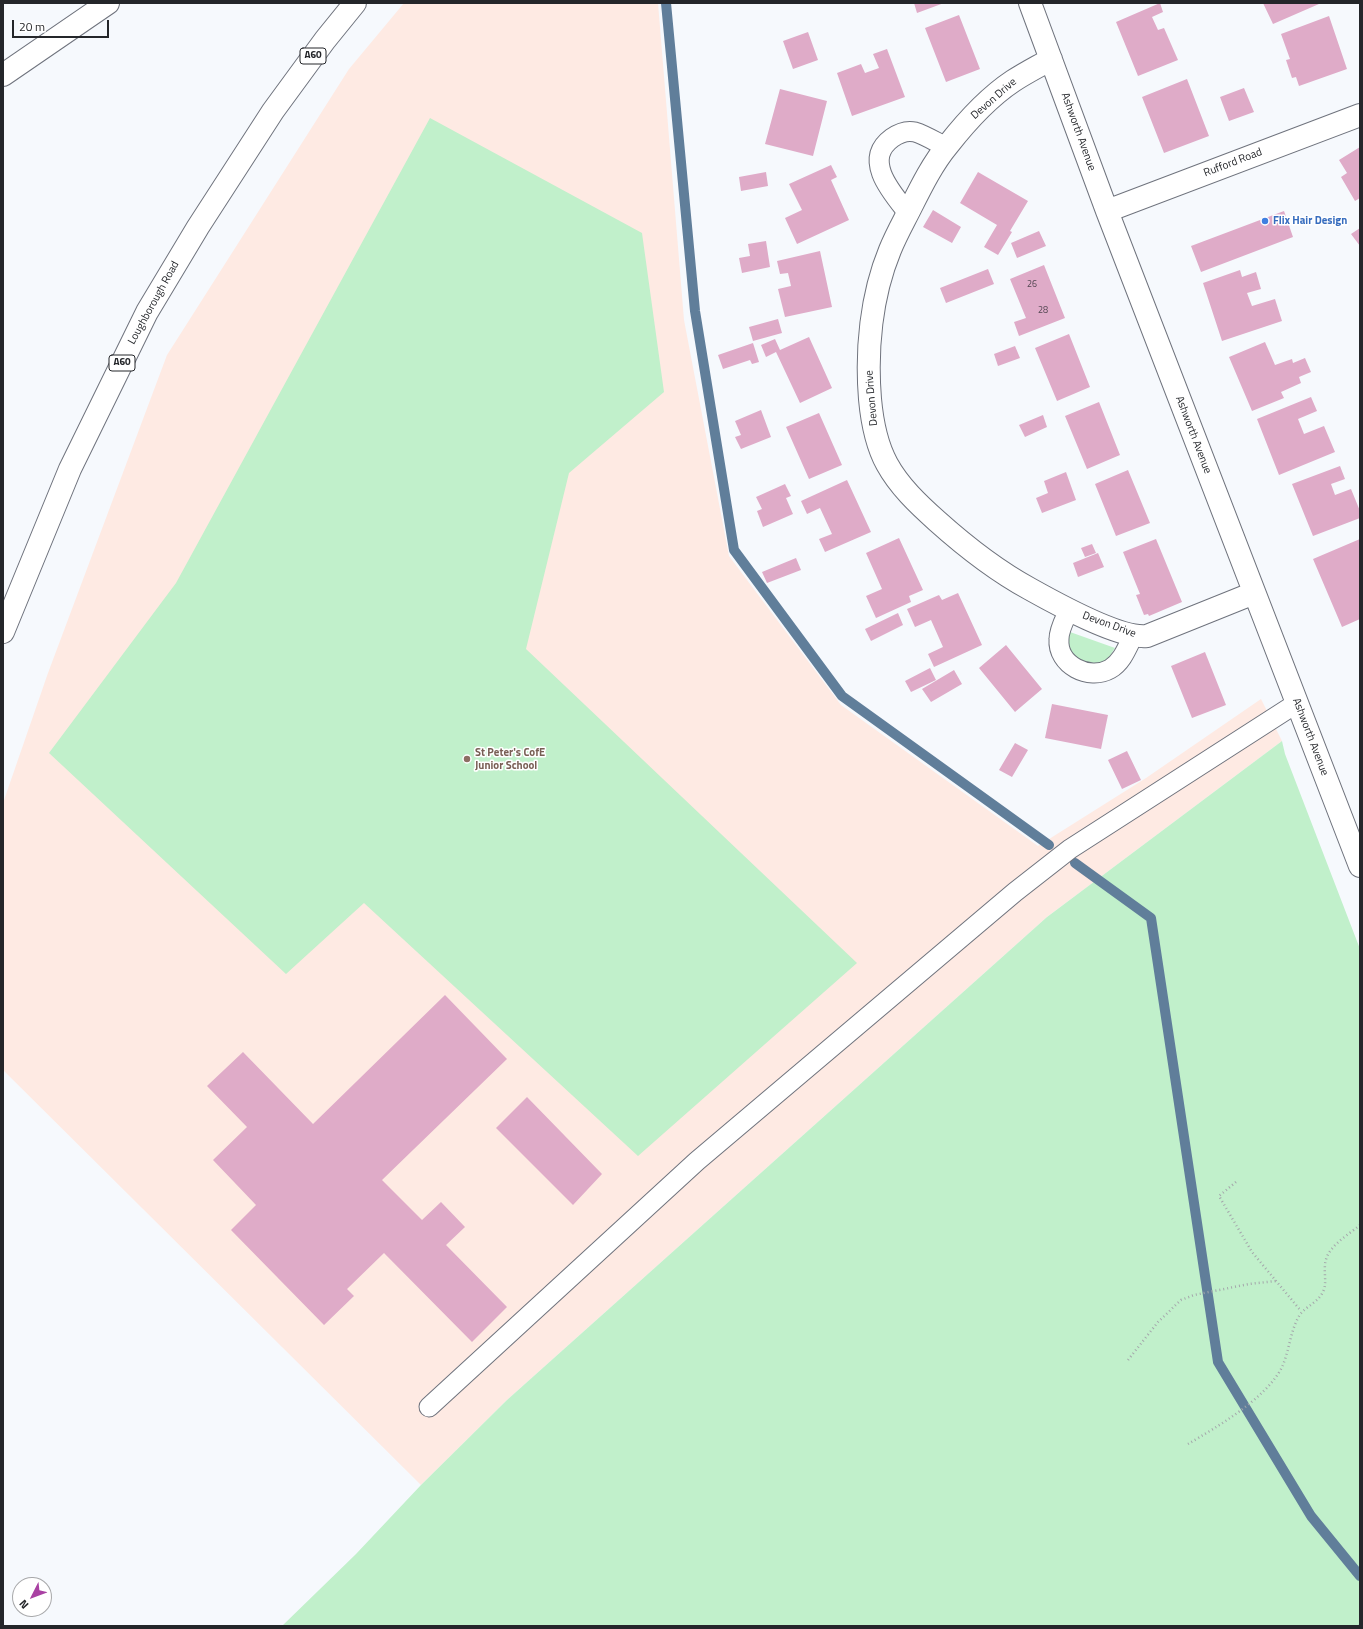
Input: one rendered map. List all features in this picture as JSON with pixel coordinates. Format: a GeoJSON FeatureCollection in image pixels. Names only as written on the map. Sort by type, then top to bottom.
{"type":"FeatureCollection","features":[{"type":"Feature","properties":{"kind":"street"},"geometry":{"type":"LineString","coordinates":[[3,75],[108,3]]}},
{"type":"Feature","properties":{"kind":"street","name":"Loughborough Road"},"geometry":{"type":"LineString","coordinates":[[3,632],[70,469],[147,312],[198,228],[273,111],[325,40],[355,3]]}},
{"type":"Feature","properties":{"kind":"street","name":"Ashworth Avenue"},"geometry":{"type":"LineString","coordinates":[[1030,3],[1107,212],[1360,866]]}},
{"type":"Feature","properties":{"kind":"street","name":"Devon Drive"},"geometry":{"type":"LineString","coordinates":[[1051,59],[1012,82],[970,119],[946,146],[922,184],[890,250],[873,310],[869,354],[869,386],[872,418],[877,442],[886,463],[907,492],[965,546],[1010,578],[1069,610],[1133,636],[1147,636],[1254,593]]}},
{"type":"Feature","properties":{"kind":"street","name":"Rufford Road"},"geometry":{"type":"LineString","coordinates":[[1107,212],[1360,115]]}},
{"type":"Feature","properties":{"kind":"lane"},"geometry":{"type":"LineString","coordinates":[[908,213],[890,190],[884,179],[880,167],[880,155],[883,147],[899,133],[906,131],[915,132],[946,146]]}},
{"type":"Feature","properties":{"kind":"lane"},"geometry":{"type":"LineString","coordinates":[[1069,610],[1058,641],[1060,649],[1069,663],[1084,672],[1103,672],[1110,668],[1122,657],[1133,636]]}},
{"type":"Feature","properties":{"kind":"lane"},"geometry":{"type":"LineString","coordinates":[[429,1407],[697,1161],[1021,887],[1070,849],[1230,744],[1297,703]]}},
{"type":"Feature","properties":{"kind":"path"},"geometry":{"type":"LineString","coordinates":[[1236,1182],[1219,1196],[1252,1252],[1301,1311]]}},
{"type":"Feature","properties":{"kind":"path"},"geometry":{"type":"LineString","coordinates":[[1188,1444],[1227,1420],[1270,1386],[1281,1369],[1301,1311],[1318,1299],[1322,1294],[1326,1281],[1326,1257],[1330,1250],[1360,1225]]}},
{"type":"Feature","properties":{"kind":"path"},"geometry":{"type":"LineString","coordinates":[[1128,1360],[1158,1322],[1176,1304],[1186,1298],[1194,1295],[1276,1281]]}},
{"type":"Feature","properties":{"kind":"shaded area","name":"St Peter's CofE Junior School"},"geometry":{"type":"Polygon","coordinates":[[[404,3],[658,3],[684,320],[729,556],[841,705],[1038,846],[1146,778],[1261,699],[1282,741],[1047,917],[507,1400],[421,1485],[3,1070],[3,803],[48,673],[167,355],[349,69],[404,3]]]}},
{"type":"Feature","properties":{"kind":"green space"},"geometry":{"type":"Polygon","coordinates":[[[430,118],[642,233],[664,392],[569,473],[526,649],[857,963],[638,1156],[364,903],[286,974],[49,753],[176,583],[430,118]]]}},
{"type":"Feature","properties":{"kind":"green space"},"geometry":{"type":"Polygon","coordinates":[[[1070,632],[1115,648],[1110,657],[1105,661],[1096,664],[1086,663],[1076,659],[1070,651],[1068,642],[1070,632]]]}},
{"type":"Feature","properties":{"kind":"green space"},"geometry":{"type":"Polygon","coordinates":[[[1282,741],[1285,754],[1360,949],[1360,1626],[282,1626],[356,1554],[421,1485],[507,1400],[1047,917],[1282,741]]]}},
{"type":"Feature","properties":{"kind":"building"},"geometry":{"type":"Polygon","coordinates":[[[914,3],[944,3],[917,13],[914,3]]]}},
{"type":"Feature","properties":{"kind":"building"},"geometry":{"type":"Polygon","coordinates":[[[1160,3],[1163,12],[1152,17],[1158,30],[1164,28],[1178,60],[1138,76],[1116,22],[1160,3]]]}},
{"type":"Feature","properties":{"kind":"building"},"geometry":{"type":"Polygon","coordinates":[[[1263,3],[1319,3],[1319,4],[1273,24],[1263,3]]]}},
{"type":"Feature","properties":{"kind":"building"},"geometry":{"type":"Polygon","coordinates":[[[959,15],[980,69],[946,82],[925,28],[959,15]]]}},
{"type":"Feature","properties":{"kind":"building"},"geometry":{"type":"Polygon","coordinates":[[[1329,16],[1347,69],[1299,86],[1296,77],[1292,78],[1286,60],[1290,59],[1281,34],[1329,16]]]}},
{"type":"Feature","properties":{"kind":"building"},"geometry":{"type":"Polygon","coordinates":[[[808,32],[818,60],[793,69],[783,41],[808,32]]]}},
{"type":"Feature","properties":{"kind":"building"},"geometry":{"type":"Polygon","coordinates":[[[887,49],[905,97],[852,116],[837,73],[861,64],[865,73],[879,68],[873,54],[887,49]]]}},
{"type":"Feature","properties":{"kind":"building"},"geometry":{"type":"Polygon","coordinates":[[[1187,79],[1209,136],[1164,153],[1142,97],[1187,79]]]}},
{"type":"Feature","properties":{"kind":"building"},"geometry":{"type":"Polygon","coordinates":[[[1244,88],[1254,112],[1229,121],[1220,97],[1244,88]]]}},
{"type":"Feature","properties":{"kind":"building"},"geometry":{"type":"Polygon","coordinates":[[[780,89],[827,101],[813,156],[765,144],[780,89]]]}},
{"type":"Feature","properties":{"kind":"building"},"geometry":{"type":"Polygon","coordinates":[[[1360,147],[1360,198],[1355,201],[1341,177],[1347,173],[1339,160],[1360,147]]]}},
{"type":"Feature","properties":{"kind":"building"},"geometry":{"type":"Polygon","coordinates":[[[831,165],[837,177],[831,180],[849,220],[797,244],[785,218],[802,210],[789,184],[831,165]]]}},
{"type":"Feature","properties":{"kind":"building"},"geometry":{"type":"Polygon","coordinates":[[[766,172],[768,186],[741,191],[739,177],[766,172]]]}},
{"type":"Feature","properties":{"kind":"building"},"geometry":{"type":"Polygon","coordinates":[[[978,172],[1028,201],[998,255],[984,247],[997,225],[960,203],[978,172]]]}},
{"type":"Feature","properties":{"kind":"building"},"geometry":{"type":"Polygon","coordinates":[[[933,210],[961,227],[952,243],[923,227],[933,210]]]}},
{"type":"Feature","properties":{"kind":"building"},"geometry":{"type":"Polygon","coordinates":[[[1284,211],[1293,237],[1201,272],[1191,246],[1284,211]]]}},
{"type":"Feature","properties":{"kind":"building"},"geometry":{"type":"Polygon","coordinates":[[[1360,228],[1360,246],[1351,234],[1360,228]]]}},
{"type":"Feature","properties":{"kind":"building"},"geometry":{"type":"Polygon","coordinates":[[[1039,231],[1046,246],[1017,258],[1011,243],[1039,231]]]}},
{"type":"Feature","properties":{"kind":"building"},"geometry":{"type":"Polygon","coordinates":[[[766,241],[770,267],[742,273],[739,258],[750,256],[748,244],[766,241]]]}},
{"type":"Feature","properties":{"kind":"building"},"geometry":{"type":"Polygon","coordinates":[[[820,251],[832,307],[785,317],[778,289],[791,286],[788,273],[780,274],[777,261],[820,251]]]}},
{"type":"Feature","properties":{"kind":"building"},"geometry":{"type":"Polygon","coordinates":[[[1044,265],[1065,318],[1019,336],[1014,322],[1026,318],[1010,279],[1044,265]]]}},
{"type":"Feature","properties":{"kind":"building"},"geometry":{"type":"Polygon","coordinates":[[[988,269],[994,284],[946,303],[940,288],[988,269]]]}},
{"type":"Feature","properties":{"kind":"building"},"geometry":{"type":"Polygon","coordinates":[[[1240,270],[1242,277],[1256,272],[1261,289],[1247,293],[1252,306],[1275,299],[1282,321],[1222,341],[1203,283],[1240,270]]]}},
{"type":"Feature","properties":{"kind":"building"},"geometry":{"type":"Polygon","coordinates":[[[778,319],[782,333],[753,341],[749,327],[778,319]]]}},
{"type":"Feature","properties":{"kind":"building"},"geometry":{"type":"Polygon","coordinates":[[[1069,334],[1090,387],[1057,401],[1035,348],[1069,334]]]}},
{"type":"Feature","properties":{"kind":"building"},"geometry":{"type":"Polygon","coordinates":[[[809,337],[832,388],[800,403],[776,352],[766,357],[761,345],[775,339],[780,350],[809,337]]]}},
{"type":"Feature","properties":{"kind":"building"},"geometry":{"type":"Polygon","coordinates":[[[1265,342],[1275,365],[1292,359],[1293,363],[1305,358],[1311,372],[1299,377],[1301,383],[1281,392],[1284,398],[1252,411],[1229,357],[1265,342]]]}},
{"type":"Feature","properties":{"kind":"building"},"geometry":{"type":"Polygon","coordinates":[[[753,343],[759,362],[752,364],[750,360],[723,369],[718,355],[753,343]]]}},
{"type":"Feature","properties":{"kind":"building"},"geometry":{"type":"Polygon","coordinates":[[[1015,346],[1020,358],[998,366],[994,354],[1015,346]]]}},
{"type":"Feature","properties":{"kind":"building"},"geometry":{"type":"Polygon","coordinates":[[[1311,397],[1317,411],[1298,419],[1304,434],[1324,426],[1335,452],[1279,475],[1257,419],[1311,397]]]}},
{"type":"Feature","properties":{"kind":"building"},"geometry":{"type":"Polygon","coordinates":[[[1099,402],[1120,455],[1087,469],[1065,416],[1099,402]]]}},
{"type":"Feature","properties":{"kind":"building"},"geometry":{"type":"Polygon","coordinates":[[[761,410],[771,437],[741,449],[735,437],[741,435],[735,421],[761,410]]]}},
{"type":"Feature","properties":{"kind":"building"},"geometry":{"type":"Polygon","coordinates":[[[819,413],[842,465],[809,479],[786,427],[819,413]]]}},
{"type":"Feature","properties":{"kind":"building"},"geometry":{"type":"Polygon","coordinates":[[[1043,415],[1047,427],[1025,437],[1019,425],[1043,415]]]}},
{"type":"Feature","properties":{"kind":"building"},"geometry":{"type":"Polygon","coordinates":[[[1340,466],[1345,479],[1331,484],[1335,495],[1351,489],[1360,511],[1360,518],[1313,536],[1292,484],[1340,466]]]}},
{"type":"Feature","properties":{"kind":"building"},"geometry":{"type":"Polygon","coordinates":[[[1128,470],[1150,523],[1116,536],[1095,484],[1128,470]]]}},
{"type":"Feature","properties":{"kind":"building"},"geometry":{"type":"Polygon","coordinates":[[[1066,472],[1076,500],[1042,513],[1036,498],[1048,493],[1044,481],[1066,472]]]}},
{"type":"Feature","properties":{"kind":"building"},"geometry":{"type":"Polygon","coordinates":[[[847,480],[871,532],[825,552],[819,539],[832,534],[820,508],[807,514],[801,501],[847,480]]]}},
{"type":"Feature","properties":{"kind":"building"},"geometry":{"type":"Polygon","coordinates":[[[785,484],[791,496],[786,498],[793,514],[763,527],[757,511],[762,509],[756,497],[785,484]]]}},
{"type":"Feature","properties":{"kind":"building"},"geometry":{"type":"Polygon","coordinates":[[[899,538],[923,590],[909,596],[911,602],[876,618],[866,596],[882,589],[866,553],[899,538]]]}},
{"type":"Feature","properties":{"kind":"building"},"geometry":{"type":"Polygon","coordinates":[[[1156,539],[1182,602],[1149,616],[1148,614],[1144,615],[1136,595],[1140,594],[1123,552],[1156,539]]]}},
{"type":"Feature","properties":{"kind":"building"},"geometry":{"type":"Polygon","coordinates":[[[1360,539],[1360,619],[1342,627],[1313,559],[1360,539]]]}},
{"type":"Feature","properties":{"kind":"building"},"geometry":{"type":"Polygon","coordinates":[[[1092,544],[1096,553],[1085,557],[1081,548],[1092,544]]]}},
{"type":"Feature","properties":{"kind":"building"},"geometry":{"type":"Polygon","coordinates":[[[1098,553],[1104,567],[1078,577],[1073,563],[1098,553]]]}},
{"type":"Feature","properties":{"kind":"building"},"geometry":{"type":"Polygon","coordinates":[[[796,558],[801,570],[767,583],[762,572],[796,558]]]}},
{"type":"Feature","properties":{"kind":"building"},"geometry":{"type":"Polygon","coordinates":[[[958,593],[982,645],[934,667],[928,654],[943,647],[931,620],[915,627],[907,609],[939,595],[942,600],[958,593]]]}},
{"type":"Feature","properties":{"kind":"building"},"geometry":{"type":"Polygon","coordinates":[[[898,613],[903,625],[871,641],[865,629],[898,613]]]}},
{"type":"Feature","properties":{"kind":"building"},"geometry":{"type":"Polygon","coordinates":[[[1006,645],[1042,689],[1015,712],[979,668],[1006,645]]]}},
{"type":"Feature","properties":{"kind":"building"},"geometry":{"type":"Polygon","coordinates":[[[1205,652],[1226,705],[1192,718],[1171,666],[1205,652]]]}},
{"type":"Feature","properties":{"kind":"building"},"geometry":{"type":"Polygon","coordinates":[[[930,668],[936,680],[911,692],[905,681],[930,668]]]}},
{"type":"Feature","properties":{"kind":"building"},"geometry":{"type":"Polygon","coordinates":[[[954,670],[962,684],[931,702],[922,689],[954,670]]]}},
{"type":"Feature","properties":{"kind":"building"},"geometry":{"type":"Polygon","coordinates":[[[1052,704],[1108,715],[1101,749],[1045,738],[1052,704]]]}},
{"type":"Feature","properties":{"kind":"building"},"geometry":{"type":"Polygon","coordinates":[[[1015,743],[1028,750],[1012,777],[999,770],[1015,743]]]}},
{"type":"Feature","properties":{"kind":"building"},"geometry":{"type":"Polygon","coordinates":[[[1127,751],[1141,780],[1122,789],[1108,760],[1127,751]]]}},
{"type":"Feature","properties":{"kind":"building"},"geometry":{"type":"Polygon","coordinates":[[[445,995],[507,1059],[382,1180],[422,1220],[441,1202],[465,1227],[446,1245],[507,1307],[472,1342],[384,1253],[347,1289],[354,1296],[324,1325],[231,1230],[256,1205],[213,1160],[247,1127],[207,1086],[243,1052],[313,1124],[445,995]]]}},
{"type":"Feature","properties":{"kind":"building"},"geometry":{"type":"Polygon","coordinates":[[[527,1097],[602,1174],[573,1205],[496,1128],[527,1097]]]}},
{"type":"Feature","properties":{"kind":"waterway"},"geometry":{"type":"LineString","coordinates":[[666,3],[695,311],[734,550],[842,696],[1049,845]]}},
{"type":"Feature","properties":{"kind":"waterway"},"geometry":{"type":"LineString","coordinates":[[1075,863],[1151,918],[1218,1362],[1311,1516],[1360,1576]]}},
{"type":"Feature","properties":{"kind":"place","name":"Flix Hair Design"},"geometry":{"type":"Point","coordinates":[1265,221]}},
{"type":"Feature","properties":{"kind":"place","name":"St Peter's CofE Junior School"},"geometry":{"type":"Point","coordinates":[467,759]}}]}
